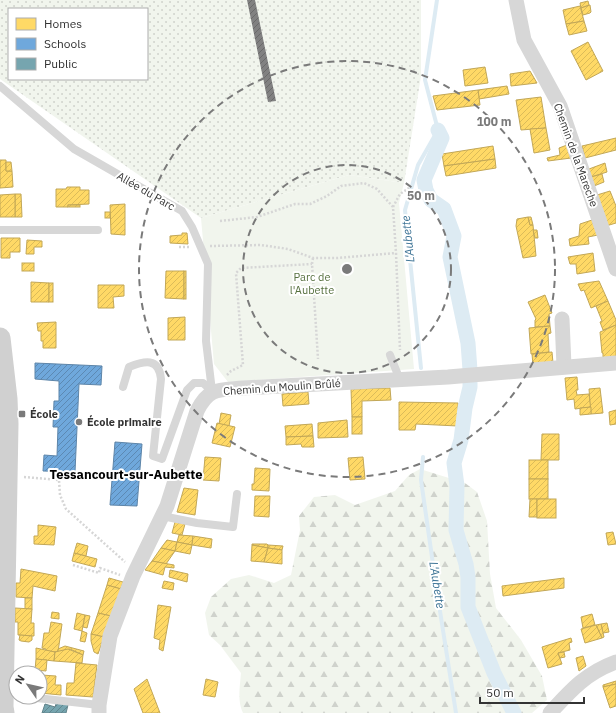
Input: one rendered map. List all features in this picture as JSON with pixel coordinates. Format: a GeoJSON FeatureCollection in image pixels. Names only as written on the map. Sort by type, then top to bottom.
{"type":"FeatureCollection","features":[{"type":"Feature","properties":{"kind":"street","name":"Chemin de la Mareche"},"geometry":{"type":"LineString","coordinates":[[516,0],[524,40],[560,106],[616,269]]}},
{"type":"Feature","properties":{"kind":"street"},"geometry":{"type":"LineString","coordinates":[[562,319],[564,366]]}},
{"type":"Feature","properties":{"kind":"street"},"geometry":{"type":"LineString","coordinates":[[0,338],[7,399],[8,476],[4,703]]}},
{"type":"Feature","properties":{"kind":"street","name":"Chemin du Moulin Brûlé"},"geometry":{"type":"LineString","coordinates":[[99,709],[110,636],[134,574],[167,506],[197,411],[202,400],[212,391],[448,377],[564,366],[616,363]]}},
{"type":"Feature","properties":{"kind":"street"},"geometry":{"type":"LineString","coordinates":[[550,713],[582,680],[600,668],[616,662]]}},
{"type":"Feature","properties":{"kind":"lane","name":"Allée du Parc"},"geometry":{"type":"LineString","coordinates":[[0,86],[74,149],[182,211],[192,227],[208,264],[206,341],[212,391]]}},
{"type":"Feature","properties":{"kind":"lane"},"geometry":{"type":"LineString","coordinates":[[0,230],[98,230]]}},
{"type":"Feature","properties":{"kind":"lane"},"geometry":{"type":"LineString","coordinates":[[390,355],[400,380]]}},
{"type":"Feature","properties":{"kind":"lane"},"geometry":{"type":"LineString","coordinates":[[123,387],[129,368],[142,362],[154,364],[160,371],[161,379],[154,456],[162,459],[187,390],[194,383],[203,383],[212,391]]}},
{"type":"Feature","properties":{"kind":"lane"},"geometry":{"type":"LineString","coordinates":[[162,516],[197,523],[233,527],[237,494]]}},
{"type":"Feature","properties":{"kind":"lane"},"geometry":{"type":"LineString","coordinates":[[48,700],[99,709]]}},
{"type":"Feature","properties":{"kind":"path"},"geometry":{"type":"LineString","coordinates":[[220,221],[257,217],[295,204],[310,204],[327,196],[341,186],[352,183],[364,183],[377,189],[393,207]]}},
{"type":"Feature","properties":{"kind":"path"},"geometry":{"type":"LineString","coordinates":[[400,354],[393,207],[400,194],[409,188]]}},
{"type":"Feature","properties":{"kind":"path"},"geometry":{"type":"LineString","coordinates":[[178,247],[261,245],[288,249],[313,258],[338,258],[396,253]]}},
{"type":"Feature","properties":{"kind":"path"},"geometry":{"type":"LineString","coordinates":[[313,258],[312,264],[318,359]]}},
{"type":"Feature","properties":{"kind":"path"},"geometry":{"type":"LineString","coordinates":[[231,371],[243,365],[236,274],[241,268],[312,264]]}},
{"type":"Feature","properties":{"kind":"path"},"geometry":{"type":"LineString","coordinates":[[8,476],[59,480],[60,495],[66,509],[134,574]]}},
{"type":"Feature","properties":{"kind":"path"},"geometry":{"type":"LineString","coordinates":[[73,565],[99,573],[100,568],[121,575],[134,574]]}},
{"type":"Feature","properties":{"kind":"green space"},"geometry":{"type":"Polygon","coordinates":[[[0,0],[421,0],[421,76],[404,183],[349,175],[201,218],[0,79],[0,0]]]}},
{"type":"Feature","properties":{"kind":"green space","name":"Parc de l'Aubette"},"geometry":{"type":"Polygon","coordinates":[[[349,175],[404,183],[399,203],[414,369],[228,382],[214,364],[201,218],[349,175]]]}},
{"type":"Feature","properties":{"kind":"green space"},"geometry":{"type":"Polygon","coordinates":[[[420,469],[465,483],[477,492],[487,521],[490,574],[496,608],[521,640],[542,676],[547,700],[532,713],[243,713],[239,698],[241,673],[220,645],[209,635],[205,613],[211,597],[231,579],[249,575],[274,583],[291,575],[300,530],[299,516],[314,497],[335,495],[355,505],[395,491],[409,475],[420,469]]]}},
{"type":"Feature","properties":{"kind":"building: Homes"},"geometry":{"type":"Polygon","coordinates":[[[588,1],[589,5],[581,8],[580,3],[588,1]]]}},
{"type":"Feature","properties":{"kind":"building: Homes"},"geometry":{"type":"Polygon","coordinates":[[[590,5],[591,12],[583,15],[581,8],[590,5]]]}},
{"type":"Feature","properties":{"kind":"building: Homes"},"geometry":{"type":"Polygon","coordinates":[[[580,6],[584,21],[566,24],[563,10],[580,6]]]}},
{"type":"Feature","properties":{"kind":"building: Homes"},"geometry":{"type":"Polygon","coordinates":[[[584,21],[587,31],[569,35],[566,24],[584,21]]]}},
{"type":"Feature","properties":{"kind":"building: Homes"},"geometry":{"type":"Polygon","coordinates":[[[588,42],[603,71],[586,80],[571,51],[588,42]]]}},
{"type":"Feature","properties":{"kind":"building: Homes"},"geometry":{"type":"Polygon","coordinates":[[[485,67],[488,83],[465,86],[463,70],[485,67]]]}},
{"type":"Feature","properties":{"kind":"building: Homes"},"geometry":{"type":"Polygon","coordinates":[[[530,71],[537,83],[511,86],[510,74],[530,71]]]}},
{"type":"Feature","properties":{"kind":"building: Homes"},"geometry":{"type":"Polygon","coordinates":[[[507,86],[509,94],[479,99],[478,90],[507,86]]]}},
{"type":"Feature","properties":{"kind":"building: Homes"},"geometry":{"type":"Polygon","coordinates":[[[478,90],[480,105],[437,110],[433,96],[478,90]]]}},
{"type":"Feature","properties":{"kind":"building: Homes"},"geometry":{"type":"Polygon","coordinates":[[[541,97],[546,128],[521,130],[516,100],[541,97]]]}},
{"type":"Feature","properties":{"kind":"building: Homes"},"geometry":{"type":"Polygon","coordinates":[[[546,128],[550,150],[534,153],[530,129],[546,128]]]}},
{"type":"Feature","properties":{"kind":"building: Homes"},"geometry":{"type":"Polygon","coordinates":[[[616,138],[616,150],[585,158],[582,146],[616,138]]]}},
{"type":"Feature","properties":{"kind":"building: Homes"},"geometry":{"type":"Polygon","coordinates":[[[567,145],[571,158],[548,161],[547,158],[560,155],[559,148],[567,145]]]}},
{"type":"Feature","properties":{"kind":"building: Homes"},"geometry":{"type":"Polygon","coordinates":[[[493,146],[495,159],[444,166],[442,154],[493,146]]]}},
{"type":"Feature","properties":{"kind":"building: Homes"},"geometry":{"type":"Polygon","coordinates":[[[495,159],[496,168],[446,176],[444,166],[495,159]]]}},
{"type":"Feature","properties":{"kind":"building: Homes"},"geometry":{"type":"Polygon","coordinates":[[[0,160],[6,160],[6,171],[12,171],[13,187],[0,188],[0,160]]]}},
{"type":"Feature","properties":{"kind":"building: Homes"},"geometry":{"type":"Polygon","coordinates":[[[6,162],[11,162],[12,171],[6,171],[6,162]]]}},
{"type":"Feature","properties":{"kind":"building: Homes"},"geometry":{"type":"Polygon","coordinates":[[[605,163],[607,172],[591,177],[589,169],[605,163]]]}},
{"type":"Feature","properties":{"kind":"building: Homes"},"geometry":{"type":"Polygon","coordinates":[[[602,174],[604,182],[594,186],[591,177],[602,174]]]}},
{"type":"Feature","properties":{"kind":"building: Homes"},"geometry":{"type":"Polygon","coordinates":[[[67,187],[80,187],[80,190],[89,190],[89,204],[56,207],[56,189],[66,189],[67,187]]]}},
{"type":"Feature","properties":{"kind":"building: Homes"},"geometry":{"type":"Polygon","coordinates":[[[610,191],[616,206],[616,223],[606,226],[597,195],[610,191]]]}},
{"type":"Feature","properties":{"kind":"building: Homes"},"geometry":{"type":"Polygon","coordinates":[[[15,194],[21,194],[22,217],[15,217],[15,194]]]}},
{"type":"Feature","properties":{"kind":"building: Homes"},"geometry":{"type":"Polygon","coordinates":[[[15,194],[15,217],[0,217],[0,195],[15,194]]]}},
{"type":"Feature","properties":{"kind":"building: Homes"},"geometry":{"type":"Polygon","coordinates":[[[125,204],[125,235],[111,234],[110,205],[125,204]]]}},
{"type":"Feature","properties":{"kind":"building: Homes"},"geometry":{"type":"Polygon","coordinates":[[[68,205],[80,205],[80,207],[68,207],[68,205]]]}},
{"type":"Feature","properties":{"kind":"building: Homes"},"geometry":{"type":"Polygon","coordinates":[[[105,212],[110,212],[110,218],[105,218],[105,212]]]}},
{"type":"Feature","properties":{"kind":"building: Homes"},"geometry":{"type":"Polygon","coordinates":[[[528,217],[530,225],[533,225],[536,256],[523,258],[516,226],[517,219],[528,217]]]}},
{"type":"Feature","properties":{"kind":"building: Homes"},"geometry":{"type":"Polygon","coordinates":[[[528,217],[531,217],[533,225],[530,225],[528,217]]]}},
{"type":"Feature","properties":{"kind":"building: Homes"},"geometry":{"type":"Polygon","coordinates":[[[592,220],[598,235],[588,237],[589,244],[570,246],[569,239],[579,236],[580,224],[592,220]]]}},
{"type":"Feature","properties":{"kind":"building: Homes"},"geometry":{"type":"Polygon","coordinates":[[[533,230],[537,230],[538,238],[535,238],[533,230]]]}},
{"type":"Feature","properties":{"kind":"building: Homes"},"geometry":{"type":"Polygon","coordinates":[[[182,233],[187,233],[188,244],[170,243],[170,236],[182,235],[182,233]]]}},
{"type":"Feature","properties":{"kind":"building: Homes"},"geometry":{"type":"Polygon","coordinates":[[[1,238],[20,238],[20,252],[10,252],[10,258],[1,258],[1,238]]]}},
{"type":"Feature","properties":{"kind":"building: Homes"},"geometry":{"type":"Polygon","coordinates":[[[27,240],[42,241],[42,247],[34,247],[34,254],[26,254],[27,240]]]}},
{"type":"Feature","properties":{"kind":"building: Homes"},"geometry":{"type":"Polygon","coordinates":[[[593,253],[595,271],[577,274],[576,264],[570,264],[568,257],[593,253]]]}},
{"type":"Feature","properties":{"kind":"building: Homes"},"geometry":{"type":"Polygon","coordinates":[[[22,263],[34,263],[34,271],[22,271],[22,263]]]}},
{"type":"Feature","properties":{"kind":"building: Homes"},"geometry":{"type":"Polygon","coordinates":[[[166,271],[184,271],[184,299],[165,298],[166,271]]]}},
{"type":"Feature","properties":{"kind":"building: Homes"},"geometry":{"type":"Polygon","coordinates":[[[184,271],[186,271],[186,299],[184,299],[184,271]]]}},
{"type":"Feature","properties":{"kind":"building: Homes"},"geometry":{"type":"Polygon","coordinates":[[[599,281],[608,301],[591,308],[584,290],[581,291],[578,284],[599,281]]]}},
{"type":"Feature","properties":{"kind":"building: Homes"},"geometry":{"type":"Polygon","coordinates":[[[31,282],[49,283],[49,302],[31,302],[31,282]]]}},
{"type":"Feature","properties":{"kind":"building: Homes"},"geometry":{"type":"Polygon","coordinates":[[[49,283],[53,283],[53,302],[49,302],[49,283]]]}},
{"type":"Feature","properties":{"kind":"building: Homes"},"geometry":{"type":"Polygon","coordinates":[[[98,285],[124,285],[124,296],[113,297],[114,308],[98,308],[98,285]]]}},
{"type":"Feature","properties":{"kind":"building: Homes"},"geometry":{"type":"Polygon","coordinates":[[[545,295],[552,313],[549,314],[550,326],[535,327],[536,319],[528,302],[545,295]]]}},
{"type":"Feature","properties":{"kind":"building: Homes"},"geometry":{"type":"Polygon","coordinates":[[[608,301],[616,320],[616,325],[603,330],[600,322],[602,321],[596,306],[608,301]]]}},
{"type":"Feature","properties":{"kind":"building: Homes"},"geometry":{"type":"Polygon","coordinates":[[[185,317],[185,340],[168,340],[168,318],[185,317]]]}},
{"type":"Feature","properties":{"kind":"building: Homes"},"geometry":{"type":"Polygon","coordinates":[[[56,322],[56,348],[43,348],[41,331],[38,331],[37,323],[56,322]]]}},
{"type":"Feature","properties":{"kind":"building: Homes"},"geometry":{"type":"Polygon","coordinates":[[[616,325],[616,356],[603,358],[600,332],[616,325]]]}},
{"type":"Feature","properties":{"kind":"building: Homes"},"geometry":{"type":"Polygon","coordinates":[[[550,326],[551,333],[548,334],[549,352],[531,354],[529,328],[550,326]]]}},
{"type":"Feature","properties":{"kind":"building: Homes"},"geometry":{"type":"Polygon","coordinates":[[[552,352],[553,363],[533,365],[532,354],[552,352]]]}},
{"type":"Feature","properties":{"kind":"building: Homes"},"geometry":{"type":"Polygon","coordinates":[[[577,377],[577,395],[589,394],[591,407],[575,409],[574,399],[567,400],[565,378],[577,377]]]}},
{"type":"Feature","properties":{"kind":"building: Homes"},"geometry":{"type":"Polygon","coordinates":[[[390,388],[391,400],[362,401],[362,417],[352,417],[351,389],[390,388]]]}},
{"type":"Feature","properties":{"kind":"building: Homes"},"geometry":{"type":"Polygon","coordinates":[[[600,388],[603,413],[591,414],[589,389],[600,388]]]}},
{"type":"Feature","properties":{"kind":"building: Homes"},"geometry":{"type":"Polygon","coordinates":[[[308,392],[309,404],[283,406],[282,394],[308,392]]]}},
{"type":"Feature","properties":{"kind":"building: Homes"},"geometry":{"type":"Polygon","coordinates":[[[399,402],[458,403],[458,426],[416,424],[415,430],[399,430],[399,402]]]}},
{"type":"Feature","properties":{"kind":"building: Homes"},"geometry":{"type":"Polygon","coordinates":[[[591,407],[591,414],[580,415],[580,408],[591,407]]]}},
{"type":"Feature","properties":{"kind":"building: Homes"},"geometry":{"type":"Polygon","coordinates":[[[616,410],[616,424],[610,425],[609,412],[616,410]]]}},
{"type":"Feature","properties":{"kind":"building: Homes"},"geometry":{"type":"Polygon","coordinates":[[[221,413],[231,415],[229,426],[219,424],[221,413]]]}},
{"type":"Feature","properties":{"kind":"building: Homes"},"geometry":{"type":"Polygon","coordinates":[[[352,417],[362,417],[362,434],[352,434],[352,417]]]}},
{"type":"Feature","properties":{"kind":"building: Homes"},"geometry":{"type":"Polygon","coordinates":[[[347,420],[348,437],[318,438],[318,423],[347,420]]]}},
{"type":"Feature","properties":{"kind":"building: Homes"},"geometry":{"type":"Polygon","coordinates":[[[217,423],[235,427],[230,447],[212,443],[217,423]]]}},
{"type":"Feature","properties":{"kind":"building: Homes"},"geometry":{"type":"Polygon","coordinates":[[[312,424],[313,436],[286,437],[285,426],[312,424]]]}},
{"type":"Feature","properties":{"kind":"building: Homes"},"geometry":{"type":"Polygon","coordinates":[[[542,434],[559,434],[559,460],[541,460],[542,434]]]}},
{"type":"Feature","properties":{"kind":"building: Homes"},"geometry":{"type":"Polygon","coordinates":[[[313,436],[314,447],[302,447],[301,444],[286,445],[286,437],[313,436]]]}},
{"type":"Feature","properties":{"kind":"building: Homes"},"geometry":{"type":"Polygon","coordinates":[[[205,457],[221,458],[219,481],[203,480],[205,457]]]}},
{"type":"Feature","properties":{"kind":"building: Homes"},"geometry":{"type":"Polygon","coordinates":[[[363,457],[365,479],[350,480],[348,458],[363,457]]]}},
{"type":"Feature","properties":{"kind":"building: Homes"},"geometry":{"type":"Polygon","coordinates":[[[529,460],[548,460],[548,479],[529,479],[529,460]]]}},
{"type":"Feature","properties":{"kind":"building: Homes"},"geometry":{"type":"Polygon","coordinates":[[[255,468],[270,469],[269,491],[252,490],[255,468]]]}},
{"type":"Feature","properties":{"kind":"building: Homes"},"geometry":{"type":"Polygon","coordinates":[[[529,479],[548,479],[548,499],[529,499],[529,479]]]}},
{"type":"Feature","properties":{"kind":"building: Homes"},"geometry":{"type":"Polygon","coordinates":[[[184,488],[198,490],[195,515],[177,512],[184,488]]]}},
{"type":"Feature","properties":{"kind":"building: Homes"},"geometry":{"type":"Polygon","coordinates":[[[255,496],[270,496],[269,517],[254,516],[255,496]]]}},
{"type":"Feature","properties":{"kind":"building: Homes"},"geometry":{"type":"Polygon","coordinates":[[[530,499],[537,499],[537,517],[529,517],[530,499]]]}},
{"type":"Feature","properties":{"kind":"building: Homes"},"geometry":{"type":"Polygon","coordinates":[[[537,499],[556,499],[556,518],[537,518],[537,499]]]}},
{"type":"Feature","properties":{"kind":"building: Homes"},"geometry":{"type":"Polygon","coordinates":[[[175,522],[185,524],[182,535],[172,533],[175,522]]]}},
{"type":"Feature","properties":{"kind":"building: Homes"},"geometry":{"type":"Polygon","coordinates":[[[38,525],[56,527],[54,545],[34,544],[34,536],[38,536],[38,525]]]}},
{"type":"Feature","properties":{"kind":"building: Homes"},"geometry":{"type":"Polygon","coordinates":[[[613,532],[616,544],[608,545],[606,533],[613,532]]]}},
{"type":"Feature","properties":{"kind":"building: Homes"},"geometry":{"type":"Polygon","coordinates":[[[179,535],[193,536],[192,545],[177,542],[179,535]]]}},
{"type":"Feature","properties":{"kind":"building: Homes"},"geometry":{"type":"Polygon","coordinates":[[[193,536],[212,539],[211,548],[192,545],[193,536]]]}},
{"type":"Feature","properties":{"kind":"building: Homes"},"geometry":{"type":"Polygon","coordinates":[[[167,540],[177,542],[175,551],[161,548],[167,540]]]}},
{"type":"Feature","properties":{"kind":"building: Homes"},"geometry":{"type":"Polygon","coordinates":[[[177,542],[192,545],[190,554],[175,551],[177,542]]]}},
{"type":"Feature","properties":{"kind":"building: Homes"},"geometry":{"type":"Polygon","coordinates":[[[77,543],[88,546],[86,556],[74,553],[77,543]]]}},
{"type":"Feature","properties":{"kind":"building: Homes"},"geometry":{"type":"Polygon","coordinates":[[[267,544],[268,548],[252,545],[267,544]]]}},
{"type":"Feature","properties":{"kind":"building: Homes"},"geometry":{"type":"Polygon","coordinates":[[[252,545],[268,548],[264,562],[251,561],[252,545]]]}},
{"type":"Feature","properties":{"kind":"building: Homes"},"geometry":{"type":"Polygon","coordinates":[[[268,545],[283,546],[282,550],[268,548],[268,545]]]}},
{"type":"Feature","properties":{"kind":"building: Homes"},"geometry":{"type":"Polygon","coordinates":[[[161,548],[175,551],[166,564],[152,561],[161,548]]]}},
{"type":"Feature","properties":{"kind":"building: Homes"},"geometry":{"type":"Polygon","coordinates":[[[268,548],[282,550],[282,564],[264,562],[268,548]]]}},
{"type":"Feature","properties":{"kind":"building: Homes"},"geometry":{"type":"Polygon","coordinates":[[[74,553],[97,559],[95,567],[72,561],[74,553]]]}},
{"type":"Feature","properties":{"kind":"building: Homes"},"geometry":{"type":"Polygon","coordinates":[[[152,561],[174,565],[174,568],[165,567],[163,575],[145,570],[152,561]]]}},
{"type":"Feature","properties":{"kind":"building: Homes"},"geometry":{"type":"Polygon","coordinates":[[[21,569],[57,576],[55,591],[33,586],[32,598],[16,597],[16,583],[20,583],[21,569]]]}},
{"type":"Feature","properties":{"kind":"building: Homes"},"geometry":{"type":"Polygon","coordinates":[[[170,570],[188,574],[187,582],[169,577],[170,570]]]}},
{"type":"Feature","properties":{"kind":"building: Homes"},"geometry":{"type":"Polygon","coordinates":[[[109,578],[123,582],[121,589],[107,585],[109,578]]]}},
{"type":"Feature","properties":{"kind":"building: Homes"},"geometry":{"type":"Polygon","coordinates":[[[564,578],[564,588],[503,596],[502,586],[564,578]]]}},
{"type":"Feature","properties":{"kind":"building: Homes"},"geometry":{"type":"Polygon","coordinates":[[[164,581],[174,583],[173,590],[162,588],[164,581]]]}},
{"type":"Feature","properties":{"kind":"building: Homes"},"geometry":{"type":"Polygon","coordinates":[[[107,585],[121,589],[111,616],[98,613],[107,585]]]}},
{"type":"Feature","properties":{"kind":"building: Homes"},"geometry":{"type":"Polygon","coordinates":[[[25,598],[32,598],[32,609],[25,609],[25,598]]]}},
{"type":"Feature","properties":{"kind":"building: Homes"},"geometry":{"type":"Polygon","coordinates":[[[158,605],[171,607],[163,651],[159,649],[160,640],[154,638],[158,605]]]}},
{"type":"Feature","properties":{"kind":"building: Homes"},"geometry":{"type":"Polygon","coordinates":[[[15,608],[32,609],[31,623],[34,623],[34,636],[18,635],[18,622],[15,622],[15,608]]]}},
{"type":"Feature","properties":{"kind":"building: Homes"},"geometry":{"type":"Polygon","coordinates":[[[52,612],[59,613],[59,619],[51,618],[52,612]]]}},
{"type":"Feature","properties":{"kind":"building: Homes"},"geometry":{"type":"Polygon","coordinates":[[[77,613],[85,615],[82,631],[74,629],[77,613]]]}},
{"type":"Feature","properties":{"kind":"building: Homes"},"geometry":{"type":"Polygon","coordinates":[[[98,613],[111,616],[104,637],[91,634],[98,613]]]}},
{"type":"Feature","properties":{"kind":"building: Homes"},"geometry":{"type":"Polygon","coordinates":[[[592,614],[595,625],[583,628],[581,617],[592,614]]]}},
{"type":"Feature","properties":{"kind":"building: Homes"},"geometry":{"type":"Polygon","coordinates":[[[85,615],[90,616],[87,628],[83,627],[85,615]]]}},
{"type":"Feature","properties":{"kind":"building: Homes"},"geometry":{"type":"Polygon","coordinates":[[[51,622],[62,624],[58,652],[46,651],[46,649],[42,648],[44,633],[49,633],[51,622]]]}},
{"type":"Feature","properties":{"kind":"building: Homes"},"geometry":{"type":"Polygon","coordinates":[[[607,623],[609,632],[603,633],[601,624],[607,623]]]}},
{"type":"Feature","properties":{"kind":"building: Homes"},"geometry":{"type":"Polygon","coordinates":[[[601,624],[604,637],[602,638],[596,625],[601,624]]]}},
{"type":"Feature","properties":{"kind":"building: Homes"},"geometry":{"type":"Polygon","coordinates":[[[596,625],[602,638],[585,643],[581,629],[596,625]]]}},
{"type":"Feature","properties":{"kind":"building: Homes"},"geometry":{"type":"Polygon","coordinates":[[[82,631],[87,633],[85,642],[80,641],[82,631]]]}},
{"type":"Feature","properties":{"kind":"building: Homes"},"geometry":{"type":"Polygon","coordinates":[[[91,634],[104,637],[98,654],[94,652],[91,634]]]}},
{"type":"Feature","properties":{"kind":"building: Homes"},"geometry":{"type":"Polygon","coordinates":[[[20,635],[32,636],[32,640],[29,642],[21,641],[19,640],[20,635]]]}},
{"type":"Feature","properties":{"kind":"building: Homes"},"geometry":{"type":"Polygon","coordinates":[[[571,638],[572,642],[569,643],[570,650],[558,653],[562,664],[548,668],[542,647],[571,638]]]}},
{"type":"Feature","properties":{"kind":"building: Homes"},"geometry":{"type":"Polygon","coordinates":[[[65,646],[84,651],[83,655],[70,649],[58,652],[58,649],[65,646]]]}},
{"type":"Feature","properties":{"kind":"building: Homes"},"geometry":{"type":"Polygon","coordinates":[[[36,648],[55,652],[54,661],[36,659],[36,648]]]}},
{"type":"Feature","properties":{"kind":"building: Homes"},"geometry":{"type":"Polygon","coordinates":[[[68,649],[83,655],[82,663],[54,661],[55,652],[68,649]]]}},
{"type":"Feature","properties":{"kind":"building: Homes"},"geometry":{"type":"Polygon","coordinates":[[[564,652],[565,657],[560,658],[558,653],[564,652]]]}},
{"type":"Feature","properties":{"kind":"building: Homes"},"geometry":{"type":"Polygon","coordinates":[[[583,656],[586,666],[579,671],[576,658],[583,656]]]}},
{"type":"Feature","properties":{"kind":"building: Homes"},"geometry":{"type":"Polygon","coordinates":[[[36,659],[47,660],[47,665],[35,665],[36,659]]]}},
{"type":"Feature","properties":{"kind":"building: Homes"},"geometry":{"type":"Polygon","coordinates":[[[76,663],[97,665],[93,697],[66,695],[67,683],[74,683],[76,663]]]}},
{"type":"Feature","properties":{"kind":"building: Homes"},"geometry":{"type":"Polygon","coordinates":[[[48,675],[56,676],[55,685],[61,685],[61,695],[48,694],[48,675]]]}},
{"type":"Feature","properties":{"kind":"building: Homes"},"geometry":{"type":"Polygon","coordinates":[[[147,679],[160,713],[143,713],[134,689],[147,679]]]}},
{"type":"Feature","properties":{"kind":"building: Homes"},"geometry":{"type":"Polygon","coordinates":[[[206,679],[218,682],[215,697],[203,695],[206,679]]]}},
{"type":"Feature","properties":{"kind":"building: Homes"},"geometry":{"type":"Polygon","coordinates":[[[616,681],[616,684],[603,687],[603,685],[616,681]]]}},
{"type":"Feature","properties":{"kind":"building: Homes"},"geometry":{"type":"Polygon","coordinates":[[[616,684],[616,706],[610,708],[603,687],[616,684]]]}},
{"type":"Feature","properties":{"kind":"building: Schools"},"geometry":{"type":"Polygon","coordinates":[[[35,363],[102,366],[101,385],[79,384],[75,472],[43,471],[44,455],[57,456],[58,427],[53,427],[54,401],[59,401],[59,381],[35,379],[35,363]]]}},
{"type":"Feature","properties":{"kind":"building: Schools"},"geometry":{"type":"Polygon","coordinates":[[[115,442],[142,444],[137,506],[110,505],[115,442]]]}},
{"type":"Feature","properties":{"kind":"building: Public"},"geometry":{"type":"Polygon","coordinates":[[[57,701],[68,705],[66,713],[42,713],[45,705],[55,707],[57,701]]]}},
{"type":"Feature","properties":{"kind":"building: Other"},"geometry":{"type":"Polygon","coordinates":[[[247,0],[255,0],[276,101],[268,102],[247,0]]]}},
{"type":"Feature","properties":{"kind":"waterway","name":"L'Aubette"},"geometry":{"type":"LineString","coordinates":[[421,368],[405,210],[418,165],[438,130],[425,80],[437,0]]}},
{"type":"Feature","properties":{"kind":"waterway"},"geometry":{"type":"LineString","coordinates":[[438,130],[442,138],[424,180],[426,190],[431,200],[444,209],[454,236],[450,257],[468,343],[470,370],[470,387],[465,408],[461,440],[454,463],[457,486],[456,530],[466,564],[468,577],[468,607],[494,673],[514,713]]}},
{"type":"Feature","properties":{"kind":"waterway","name":"L'Aubette"},"geometry":{"type":"LineString","coordinates":[[423,457],[421,480],[456,713]]}},
{"type":"Feature","properties":{"kind":"place","name":"École"},"geometry":{"type":"Point","coordinates":[22,414]}},
{"type":"Feature","properties":{"kind":"place","name":"École primaire"},"geometry":{"type":"Point","coordinates":[79,422]}},
{"type":"Feature","properties":{"kind":"district","name":"Tessancourt-sur-Aubette"},"geometry":{"type":"Point","coordinates":[126,474]}}]}
